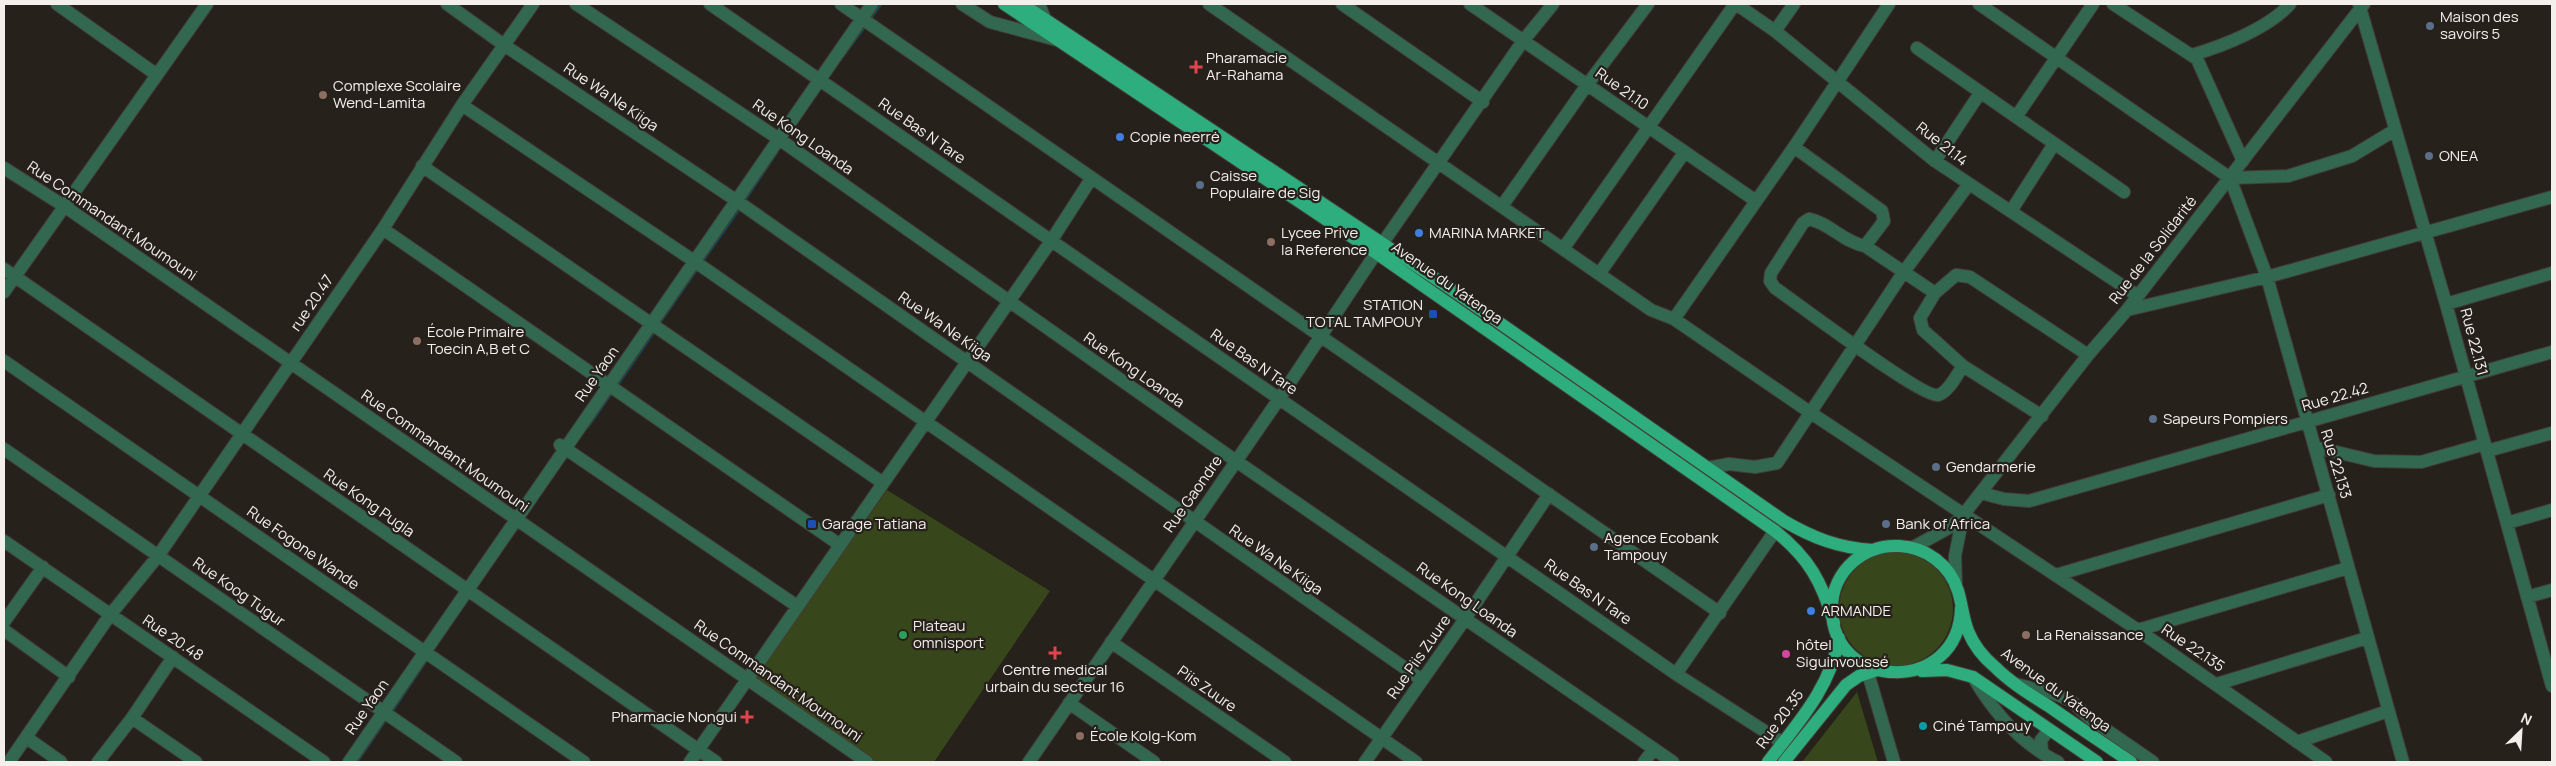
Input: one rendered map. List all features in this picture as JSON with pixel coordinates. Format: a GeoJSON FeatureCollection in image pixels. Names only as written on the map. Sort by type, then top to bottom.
{"type":"FeatureCollection","features":[{"type":"Feature","properties":{"kind":"main road","name":"Avenue du Yatenga"},"geometry":{"type":"LineString","coordinates":[[1004,4],[1379,248]]}},
{"type":"Feature","properties":{"kind":"main road","name":"Avenue du Yatenga"},"geometry":{"type":"LineString","coordinates":[[1022,4],[1379,248],[1661,444],[1792,544],[1816,576],[1824,591],[1834,623]]}},
{"type":"Feature","properties":{"kind":"main road","name":"Avenue du Yatenga"},"geometry":{"type":"LineString","coordinates":[[1661,444],[1708,468],[1784,521],[1808,535],[1837,546],[1873,550]]}},
{"type":"Feature","properties":{"kind":"main road"},"geometry":{"type":"LineString","coordinates":[[1912,672],[1932,663],[1947,648],[1958,630],[1960,608],[1956,586],[1942,564],[1925,552],[1896,545],[1873,550],[1852,563],[1842,576],[1833,598],[1834,623],[1839,638],[1858,660],[1872,672],[1894,673],[1912,672],[1946,670],[1972,677],[2097,762]]}},
{"type":"Feature","properties":{"kind":"main road","name":"Avenue du Yatenga"},"geometry":{"type":"LineString","coordinates":[[1960,608],[1974,644],[1983,656],[2013,683],[2131,762]]}},
{"type":"Feature","properties":{"kind":"main road","name":"Rue 20.35"},"geometry":{"type":"LineString","coordinates":[[1768,762],[1783,744],[1824,682],[1834,661],[1839,638]]}},
{"type":"Feature","properties":{"kind":"main road","name":"Rue 20.35"},"geometry":{"type":"LineString","coordinates":[[1784,762],[1846,685],[1872,672]]}},
{"type":"Feature","properties":{"kind":"street"},"geometry":{"type":"LineString","coordinates":[[56,4],[157,76]]}},
{"type":"Feature","properties":{"kind":"street"},"geometry":{"type":"LineString","coordinates":[[4,292],[207,4]]}},
{"type":"Feature","properties":{"kind":"street","name":"Rue Wa Ne Kiiga"},"geometry":{"type":"LineString","coordinates":[[447,4],[504,45],[737,201],[1422,680]]}},
{"type":"Feature","properties":{"kind":"street","name":"rue 20.47"},"geometry":{"type":"LineString","coordinates":[[9,762],[110,615],[158,556],[291,364],[383,229],[462,106],[534,4]]}},
{"type":"Feature","properties":{"kind":"street","name":"Rue Kong Loanda"},"geometry":{"type":"LineString","coordinates":[[576,4],[779,139],[1236,461],[1673,762]]}},
{"type":"Feature","properties":{"kind":"street","name":"Rue Bas N Tare"},"geometry":{"type":"LineString","coordinates":[[710,4],[1676,674],[1783,744]]}},
{"type":"Feature","properties":{"kind":"street"},"geometry":{"type":"LineString","coordinates":[[841,4],[1720,613]]}},
{"type":"Feature","properties":{"kind":"street","name":"Rue Yaon"},"geometry":{"type":"LineString","coordinates":[[349,762],[517,520],[563,446],[652,324],[872,4]]}},
{"type":"Feature","properties":{"kind":"street"},"geometry":{"type":"LineString","coordinates":[[962,4],[990,22],[1061,41]]}},
{"type":"Feature","properties":{"kind":"street"},"geometry":{"type":"LineString","coordinates":[[1039,4],[1045,19]]}},
{"type":"Feature","properties":{"kind":"street","name":"Rue 22.135"},"geometry":{"type":"LineString","coordinates":[[1210,4],[1651,310],[1674,319],[1811,414],[2138,630],[2326,762]]}},
{"type":"Feature","properties":{"kind":"street"},"geometry":{"type":"LineString","coordinates":[[1342,4],[1483,102]]}},
{"type":"Feature","properties":{"kind":"street","name":"Rue 21.10"},"geometry":{"type":"LineString","coordinates":[[1470,4],[1756,201]]}},
{"type":"Feature","properties":{"kind":"street","name":"Rue Gaondre"},"geometry":{"type":"LineString","coordinates":[[1029,762],[1279,399],[1379,248],[1440,164],[1523,41],[1553,4]]}},
{"type":"Feature","properties":{"kind":"street"},"geometry":{"type":"LineString","coordinates":[[1502,206],[1587,84],[1648,4]]}},
{"type":"Feature","properties":{"kind":"street"},"geometry":{"type":"LineString","coordinates":[[1563,248],[1736,4]]}},
{"type":"Feature","properties":{"kind":"street","name":"Rue 21.14"},"geometry":{"type":"LineString","coordinates":[[1736,4],[1775,31],[1935,161],[2138,296]]}},
{"type":"Feature","properties":{"kind":"street"},"geometry":{"type":"LineString","coordinates":[[1775,31],[1794,4]]}},
{"type":"Feature","properties":{"kind":"street"},"geometry":{"type":"LineString","coordinates":[[1674,319],[1794,147],[1836,81],[1889,4]]}},
{"type":"Feature","properties":{"kind":"street"},"geometry":{"type":"LineString","coordinates":[[1979,4],[2058,56],[2230,178],[2288,176],[2352,156],[2395,130]]}},
{"type":"Feature","properties":{"kind":"street"},"geometry":{"type":"LineString","coordinates":[[2016,117],[2093,4]]}},
{"type":"Feature","properties":{"kind":"street"},"geometry":{"type":"LineString","coordinates":[[2113,4],[2192,55],[2201,65],[2242,161]]}},
{"type":"Feature","properties":{"kind":"street"},"geometry":{"type":"LineString","coordinates":[[2192,55],[2210,50],[2271,22],[2290,4]]}},
{"type":"Feature","properties":{"kind":"street","name":"Rue 22.131"},"geometry":{"type":"LineString","coordinates":[[2361,5],[2527,597],[2550,667],[2552,686]]}},
{"type":"Feature","properties":{"kind":"street","name":"Rue de la Solidarité"},"geometry":{"type":"LineString","coordinates":[[1912,548],[1952,526],[1964,514],[2088,355],[2128,310],[2361,5]]}},
{"type":"Feature","properties":{"kind":"street"},"geometry":{"type":"LineString","coordinates":[[1917,48],[2124,192]]}},
{"type":"Feature","properties":{"kind":"street"},"geometry":{"type":"LineString","coordinates":[[1935,161],[1980,93]]}},
{"type":"Feature","properties":{"kind":"street"},"geometry":{"type":"LineString","coordinates":[[462,106],[694,261],[1416,762]]}},
{"type":"Feature","properties":{"kind":"street"},"geometry":{"type":"LineString","coordinates":[[2011,211],[2054,144]]}},
{"type":"Feature","properties":{"kind":"street"},"geometry":{"type":"LineString","coordinates":[[1794,147],[1882,211],[1884,221],[1865,246]]}},
{"type":"Feature","properties":{"kind":"street"},"geometry":{"type":"LineString","coordinates":[[1599,274],[1684,153]]}},
{"type":"Feature","properties":{"kind":"street"},"geometry":{"type":"LineString","coordinates":[[422,166],[883,483]]}},
{"type":"Feature","properties":{"kind":"street","name":"Rue Commandant Moumouni"},"geometry":{"type":"LineString","coordinates":[[4,168],[64,206],[867,762]]}},
{"type":"Feature","properties":{"kind":"street","name":"Rue 22.133"},"geometry":{"type":"LineString","coordinates":[[2230,178],[2267,277],[2402,762]]}},
{"type":"Feature","properties":{"kind":"street"},"geometry":{"type":"LineString","coordinates":[[690,762],[1051,241],[1091,179]]}},
{"type":"Feature","properties":{"kind":"street"},"geometry":{"type":"LineString","coordinates":[[1708,468],[1728,464],[1756,467],[1777,463],[1902,273],[1969,184]]}},
{"type":"Feature","properties":{"kind":"street"},"geometry":{"type":"LineString","coordinates":[[2128,310],[2267,277],[2552,197]]}},
{"type":"Feature","properties":{"kind":"street"},"geometry":{"type":"LineString","coordinates":[[1935,293],[1902,273],[1865,246],[1853,244],[1819,221],[1809,219],[1803,222],[1771,273],[1770,281],[1775,288],[1893,372],[1928,394],[1936,395],[1942,393],[1963,366]]}},
{"type":"Feature","properties":{"kind":"street"},"geometry":{"type":"LineString","coordinates":[[383,229],[610,384],[840,545]]}},
{"type":"Feature","properties":{"kind":"street","name":"Rue Kong Pugla"},"geometry":{"type":"LineString","coordinates":[[4,269],[716,762]]}},
{"type":"Feature","properties":{"kind":"street"},"geometry":{"type":"LineString","coordinates":[[2446,304],[2552,273]]}},
{"type":"Feature","properties":{"kind":"street"},"geometry":{"type":"LineString","coordinates":[[2042,416],[1963,366],[1923,330],[1920,318],[1935,293],[1956,276],[1970,277],[2088,355]]}},
{"type":"Feature","properties":{"kind":"street","name":"Rue 22.42"},"geometry":{"type":"LineString","coordinates":[[1981,493],[2004,499],[2029,501],[2552,352]]}},
{"type":"Feature","properties":{"kind":"street","name":"Rue Fogone Wande"},"geometry":{"type":"LineString","coordinates":[[4,361],[584,762]]}},
{"type":"Feature","properties":{"kind":"street"},"geometry":{"type":"LineString","coordinates":[[2315,447],[2374,461],[2421,462],[2552,432]]}},
{"type":"Feature","properties":{"kind":"street"},"geometry":{"type":"LineString","coordinates":[[563,446],[797,606]]}},
{"type":"Feature","properties":{"kind":"street","name":"Rue Koog Tugur"},"geometry":{"type":"LineString","coordinates":[[4,449],[456,762]]}},
{"type":"Feature","properties":{"kind":"street","name":"Rue Piis Zuure"},"geometry":{"type":"LineString","coordinates":[[1365,762],[1466,619],[1549,494]]}},
{"type":"Feature","properties":{"kind":"street"},"geometry":{"type":"LineString","coordinates":[[2056,576],[2329,495]]}},
{"type":"Feature","properties":{"kind":"street"},"geometry":{"type":"LineString","coordinates":[[2507,523],[2552,510]]}},
{"type":"Feature","properties":{"kind":"street","name":"Rue de la Solidarité"},"geometry":{"type":"LineString","coordinates":[[1956,586],[1955,556],[1964,514]]}},
{"type":"Feature","properties":{"kind":"street"},"geometry":{"type":"LineString","coordinates":[[1676,674],[1775,531]]}},
{"type":"Feature","properties":{"kind":"street","name":"Rue 20.48"},"geometry":{"type":"LineString","coordinates":[[4,541],[324,762]]}},
{"type":"Feature","properties":{"kind":"street"},"geometry":{"type":"LineString","coordinates":[[4,622],[43,567]]}},
{"type":"Feature","properties":{"kind":"street"},"geometry":{"type":"LineString","coordinates":[[2138,630],[2348,568]]}},
{"type":"Feature","properties":{"kind":"street"},"geometry":{"type":"LineString","coordinates":[[2527,597],[2552,590]]}},
{"type":"Feature","properties":{"kind":"street"},"geometry":{"type":"LineString","coordinates":[[4,630],[69,677]]}},
{"type":"Feature","properties":{"kind":"street"},"geometry":{"type":"LineString","coordinates":[[2217,684],[2367,638]]}},
{"type":"Feature","properties":{"kind":"street","name":"Piis Zuure"},"geometry":{"type":"LineString","coordinates":[[1111,642],[1285,762]]}},
{"type":"Feature","properties":{"kind":"street"},"geometry":{"type":"LineString","coordinates":[[98,762],[132,718],[173,658]]}},
{"type":"Feature","properties":{"kind":"street"},"geometry":{"type":"LineString","coordinates":[[1872,672],[1894,762]]}},
{"type":"Feature","properties":{"kind":"street"},"geometry":{"type":"LineString","coordinates":[[1972,677],[1988,703],[2021,738],[2058,762]]}},
{"type":"Feature","properties":{"kind":"street"},"geometry":{"type":"LineString","coordinates":[[2013,683],[2058,694],[2071,701],[2092,720],[2153,762]]}},
{"type":"Feature","properties":{"kind":"street"},"geometry":{"type":"LineString","coordinates":[[1069,703],[1154,762]]}},
{"type":"Feature","properties":{"kind":"street"},"geometry":{"type":"LineString","coordinates":[[2297,742],[2388,711]]}},
{"type":"Feature","properties":{"kind":"street"},"geometry":{"type":"LineString","coordinates":[[132,718],[196,762]]}},
{"type":"Feature","properties":{"kind":"street"},"geometry":{"type":"LineString","coordinates":[[2042,752],[2041,740],[2049,730]]}},
{"type":"Feature","properties":{"kind":"street"},"geometry":{"type":"LineString","coordinates":[[27,738],[61,762]]}},
{"type":"Feature","properties":{"kind":"street"},"geometry":{"type":"LineString","coordinates":[[1644,762],[1654,749]]}},
{"type":"Feature","properties":{"kind":"green space","name":"Plateau omnisport"},"geometry":{"type":"Polygon","coordinates":[[[887,490],[1050,591],[934,762],[875,762],[754,678],[887,490]]]}},
{"type":"Feature","properties":{"kind":"green space"},"geometry":{"type":"Polygon","coordinates":[[[1896,552],[1918,556],[1937,568],[1949,587],[1953,609],[1949,631],[1937,650],[1918,662],[1896,666],[1874,662],[1855,650],[1843,631],[1839,609],[1843,587],[1855,568],[1874,556],[1896,552]]]}},
{"type":"Feature","properties":{"kind":"green space"},"geometry":{"type":"Polygon","coordinates":[[[1857,692],[1878,762],[1802,762],[1857,692]]]}},
{"type":"Feature","properties":{"kind":"waterway"},"geometry":{"type":"LineString","coordinates":[[869,20],[881,4]]}},
{"type":"Feature","properties":{"kind":"waterway"},"geometry":{"type":"LineString","coordinates":[[843,56],[866,25]]}},
{"type":"Feature","properties":{"kind":"waterway"},"geometry":{"type":"LineString","coordinates":[[743,203],[777,152]]}},
{"type":"Feature","properties":{"kind":"waterway"},"geometry":{"type":"LineString","coordinates":[[702,262],[740,208]]}},
{"type":"Feature","properties":{"kind":"waterway"},"geometry":{"type":"LineString","coordinates":[[659,324],[698,268]]}},
{"type":"Feature","properties":{"kind":"waterway"},"geometry":{"type":"LineString","coordinates":[[617,386],[656,329]]}},
{"type":"Feature","properties":{"kind":"waterway"},"geometry":{"type":"LineString","coordinates":[[588,427],[613,391]]}},
{"type":"Feature","properties":{"kind":"waterway"},"geometry":{"type":"LineString","coordinates":[[391,713],[428,658]]}},
{"type":"Feature","properties":{"kind":"waterway"},"geometry":{"type":"LineString","coordinates":[[357,762],[387,718]]}},
{"type":"Feature","properties":{"kind":"place","name":"Maison des savoirs 5"},"geometry":{"type":"Point","coordinates":[2430,26]}},
{"type":"Feature","properties":{"kind":"place","name":"Pharamacie Ar-Rahama"},"geometry":{"type":"Point","coordinates":[1196,67]}},
{"type":"Feature","properties":{"kind":"place","name":"Complexe Scolaire Wend-Lamita"},"geometry":{"type":"Point","coordinates":[323,95]}},
{"type":"Feature","properties":{"kind":"place","name":"Copie neerrė"},"geometry":{"type":"Point","coordinates":[1120,137]}},
{"type":"Feature","properties":{"kind":"place","name":"ONEA"},"geometry":{"type":"Point","coordinates":[2429,156]}},
{"type":"Feature","properties":{"kind":"place","name":"Caisse Populaire de Sig"},"geometry":{"type":"Point","coordinates":[1200,185]}},
{"type":"Feature","properties":{"kind":"place","name":"MARINA MARKET"},"geometry":{"type":"Point","coordinates":[1419,233]}},
{"type":"Feature","properties":{"kind":"place","name":"Lycee Prive la Reference"},"geometry":{"type":"Point","coordinates":[1271,242]}},
{"type":"Feature","properties":{"kind":"place","name":"STATION TOTAL TAMPOUY"},"geometry":{"type":"Point","coordinates":[1433,314]}},
{"type":"Feature","properties":{"kind":"place","name":"École Primaire Toecin A,B et C"},"geometry":{"type":"Point","coordinates":[417,341]}},
{"type":"Feature","properties":{"kind":"place","name":"Sapeurs Pompiers"},"geometry":{"type":"Point","coordinates":[2153,419]}},
{"type":"Feature","properties":{"kind":"place","name":"Gendarmerie"},"geometry":{"type":"Point","coordinates":[1936,467]}},
{"type":"Feature","properties":{"kind":"place","name":"Garage Tatiana"},"geometry":{"type":"Point","coordinates":[812,524]}},
{"type":"Feature","properties":{"kind":"place","name":"Bank of Africa"},"geometry":{"type":"Point","coordinates":[1886,524]}},
{"type":"Feature","properties":{"kind":"place","name":"Agence Ecobank Tampouy"},"geometry":{"type":"Point","coordinates":[1594,547]}},
{"type":"Feature","properties":{"kind":"place","name":"ARMANDE"},"geometry":{"type":"Point","coordinates":[1811,611]}},
{"type":"Feature","properties":{"kind":"place","name":"Plateau omnisport"},"geometry":{"type":"Point","coordinates":[903,635]}},
{"type":"Feature","properties":{"kind":"place","name":"La Renaissance"},"geometry":{"type":"Point","coordinates":[2026,635]}},
{"type":"Feature","properties":{"kind":"place","name":"Centre medical urbain du secteur 16"},"geometry":{"type":"Point","coordinates":[1055,653]}},
{"type":"Feature","properties":{"kind":"place","name":"hôtel Siguinvoussé"},"geometry":{"type":"Point","coordinates":[1786,654]}},
{"type":"Feature","properties":{"kind":"place","name":"Pharmacie Nongui"},"geometry":{"type":"Point","coordinates":[747,717]}},
{"type":"Feature","properties":{"kind":"place","name":"Ciné Tampouy"},"geometry":{"type":"Point","coordinates":[1923,726]}},
{"type":"Feature","properties":{"kind":"place","name":"École Kolg-Kom"},"geometry":{"type":"Point","coordinates":[1080,736]}}]}
